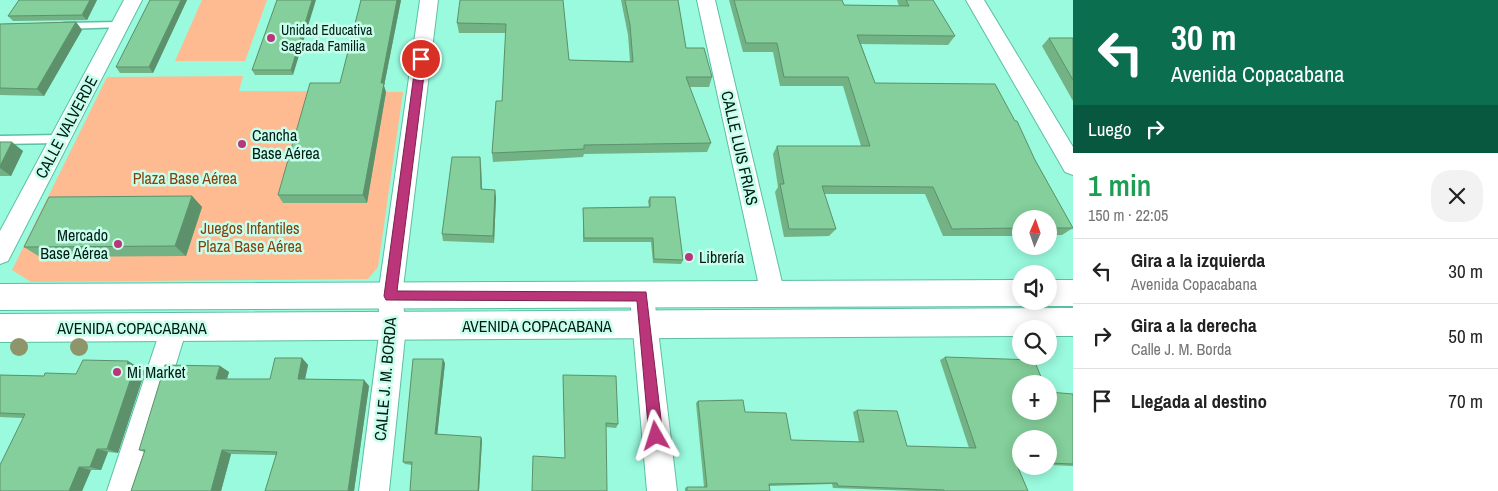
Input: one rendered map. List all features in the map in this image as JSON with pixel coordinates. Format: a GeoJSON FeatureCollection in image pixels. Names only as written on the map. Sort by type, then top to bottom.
{"type":"FeatureCollection","features":[{"type":"Feature","properties":{"kind":"main road","name":"AVENIDA COPACABANA"},"geometry":{"type":"LineString","coordinates":[[0,297],[1012,293]]}},
{"type":"Feature","properties":{"kind":"main road"},"geometry":{"type":"LineString","coordinates":[[1057,293],[1073,293]]}},
{"type":"Feature","properties":{"kind":"main road","name":"AVENIDA COPACABANA"},"geometry":{"type":"LineString","coordinates":[[0,328],[393,328],[1073,322]]}},
{"type":"Feature","properties":{"kind":"street","name":"CALLE VALVERDE"},"geometry":{"type":"LineString","coordinates":[[0,254],[133,0]]}},
{"type":"Feature","properties":{"kind":"street","name":"CALLE J. M. BORDA"},"geometry":{"type":"LineString","coordinates":[[374,491],[393,328],[390,296],[429,0]]}},
{"type":"Feature","properties":{"kind":"street","name":"CALLE LUIS FRIAS"},"geometry":{"type":"LineString","coordinates":[[706,0],[773,295]]}},
{"type":"Feature","properties":{"kind":"street"},"geometry":{"type":"LineString","coordinates":[[975,0],[1073,166]]}},
{"type":"Feature","properties":{"kind":"street"},"geometry":{"type":"LineString","coordinates":[[642,296],[662,491]]}},
{"type":"Feature","properties":{"kind":"street"},"geometry":{"type":"LineString","coordinates":[[122,491],[174,328]]}},
{"type":"Feature","properties":{"kind":"lane"},"geometry":{"type":"LineString","coordinates":[[50,26],[120,25]]}},
{"type":"Feature","properties":{"kind":"lane"},"geometry":{"type":"LineString","coordinates":[[0,140],[60,139]]}},
{"type":"Feature","properties":{"kind":"green space"},"geometry":{"type":"Polygon","coordinates":[[[202,0],[267,0],[245,61],[175,61],[202,0]]]}},
{"type":"Feature","properties":{"kind":"green space","name":"Plaza Base Aérea"},"geometry":{"type":"Polygon","coordinates":[[[243,76],[239,91],[403,92],[378,267],[368,279],[31,282],[12,270],[107,77],[243,76]]]}},
{"type":"Feature","properties":{"kind":"building"},"geometry":{"type":"Polygon","coordinates":[[[19,0],[90,0],[82,15],[8,16],[19,0]]]}},
{"type":"Feature","properties":{"kind":"building"},"geometry":{"type":"Polygon","coordinates":[[[150,0],[181,0],[149,67],[116,67],[150,0]]]}},
{"type":"Feature","properties":{"kind":"building"},"geometry":{"type":"Polygon","coordinates":[[[277,0],[312,0],[291,70],[252,70],[277,0]]]}},
{"type":"Feature","properties":{"kind":"building"},"geometry":{"type":"Polygon","coordinates":[[[361,0],[397,0],[381,83],[384,83],[363,195],[278,195],[310,83],[340,83],[361,0]]]}},
{"type":"Feature","properties":{"kind":"building"},"geometry":{"type":"Polygon","coordinates":[[[460,0],[563,0],[569,60],[633,62],[630,25],[625,0],[678,0],[686,48],[704,48],[712,77],[686,77],[711,143],[584,145],[584,149],[492,153],[496,101],[502,101],[506,24],[457,23],[460,0]]]}},
{"type":"Feature","properties":{"kind":"building"},"geometry":{"type":"Polygon","coordinates":[[[734,0],[842,0],[844,5],[909,6],[906,0],[933,0],[955,36],[857,35],[875,83],[995,84],[1015,121],[1017,121],[1035,160],[1073,228],[1058,228],[1058,210],[1012,210],[1012,228],[952,229],[933,187],[822,186],[836,229],[789,229],[780,184],[784,184],[777,146],[870,146],[848,77],[784,77],[777,43],[746,43],[734,0]]]}},
{"type":"Feature","properties":{"kind":"building"},"geometry":{"type":"Polygon","coordinates":[[[76,22],[37,89],[0,88],[0,24],[76,22]]]}},
{"type":"Feature","properties":{"kind":"building"},"geometry":{"type":"Polygon","coordinates":[[[1049,38],[1073,38],[1073,80],[1049,38]]]}},
{"type":"Feature","properties":{"kind":"building"},"geometry":{"type":"Polygon","coordinates":[[[0,142],[12,142],[0,166],[0,142]]]}},
{"type":"Feature","properties":{"kind":"building"},"geometry":{"type":"Polygon","coordinates":[[[452,157],[480,157],[481,189],[495,190],[493,236],[442,234],[452,157]]]}},
{"type":"Feature","properties":{"kind":"building","name":"Mercado Base Aérea"},"geometry":{"type":"Polygon","coordinates":[[[192,196],[175,246],[24,247],[49,197],[192,196]]]}},
{"type":"Feature","properties":{"kind":"building"},"geometry":{"type":"Polygon","coordinates":[[[650,197],[675,197],[683,260],[654,259],[653,238],[584,238],[583,208],[650,207],[650,197]]]}},
{"type":"Feature","properties":{"kind":"building"},"geometry":{"type":"Polygon","coordinates":[[[945,357],[1012,359],[1012,365],[1036,365],[1040,375],[1012,375],[1012,420],[1057,420],[1057,393],[1073,394],[1073,464],[1057,463],[1057,430],[1012,430],[1012,475],[1021,475],[1028,491],[944,491],[838,486],[837,483],[769,484],[770,491],[687,491],[687,487],[707,487],[698,401],[743,400],[745,412],[786,413],[791,440],[864,442],[857,410],[897,411],[907,446],[976,448],[945,357]]]}},
{"type":"Feature","properties":{"kind":"building"},"geometry":{"type":"Polygon","coordinates":[[[275,358],[302,358],[298,379],[364,380],[348,491],[265,491],[277,452],[222,450],[211,491],[131,491],[145,450],[139,450],[165,365],[220,366],[216,379],[270,379],[275,358]]]}},
{"type":"Feature","properties":{"kind":"building"},"geometry":{"type":"Polygon","coordinates":[[[413,359],[443,359],[435,434],[481,437],[478,491],[410,491],[412,462],[403,462],[413,359]]]}},
{"type":"Feature","properties":{"kind":"building"},"geometry":{"type":"Polygon","coordinates":[[[83,360],[128,361],[127,366],[135,366],[107,449],[97,449],[90,467],[79,467],[69,491],[0,491],[0,465],[25,414],[0,413],[0,375],[44,376],[45,373],[76,374],[83,360]]]}},
{"type":"Feature","properties":{"kind":"building"},"geometry":{"type":"Polygon","coordinates":[[[563,375],[616,376],[618,424],[606,423],[607,491],[532,491],[533,456],[565,458],[563,375]]]}},
{"type":"Feature","properties":{"kind":"place","name":"Unidad Educativa Sagrada Familia"},"geometry":{"type":"Point","coordinates":[271,38]}},
{"type":"Feature","properties":{"kind":"place","name":"Cancha Base Aérea"},"geometry":{"type":"Point","coordinates":[242,144]}},
{"type":"Feature","properties":{"kind":"place","name":"Mercado Base Aérea"},"geometry":{"type":"Point","coordinates":[118,244]}},
{"type":"Feature","properties":{"kind":"place","name":"Librería"},"geometry":{"type":"Point","coordinates":[689,257]}},
{"type":"Feature","properties":{"kind":"place","name":"Mi Market"},"geometry":{"type":"Point","coordinates":[117,372]}},
{"type":"Feature","properties":{"kind":"route"},"geometry":{"type":"LineString","coordinates":[[421,59],[390,296],[642,296],[656,436]]}},
{"type":"Feature","properties":{"kind":"park label","name":"Juegos Infantiles Plaza Base Aérea"},"geometry":{"type":"Point","coordinates":[250,237]}}]}
